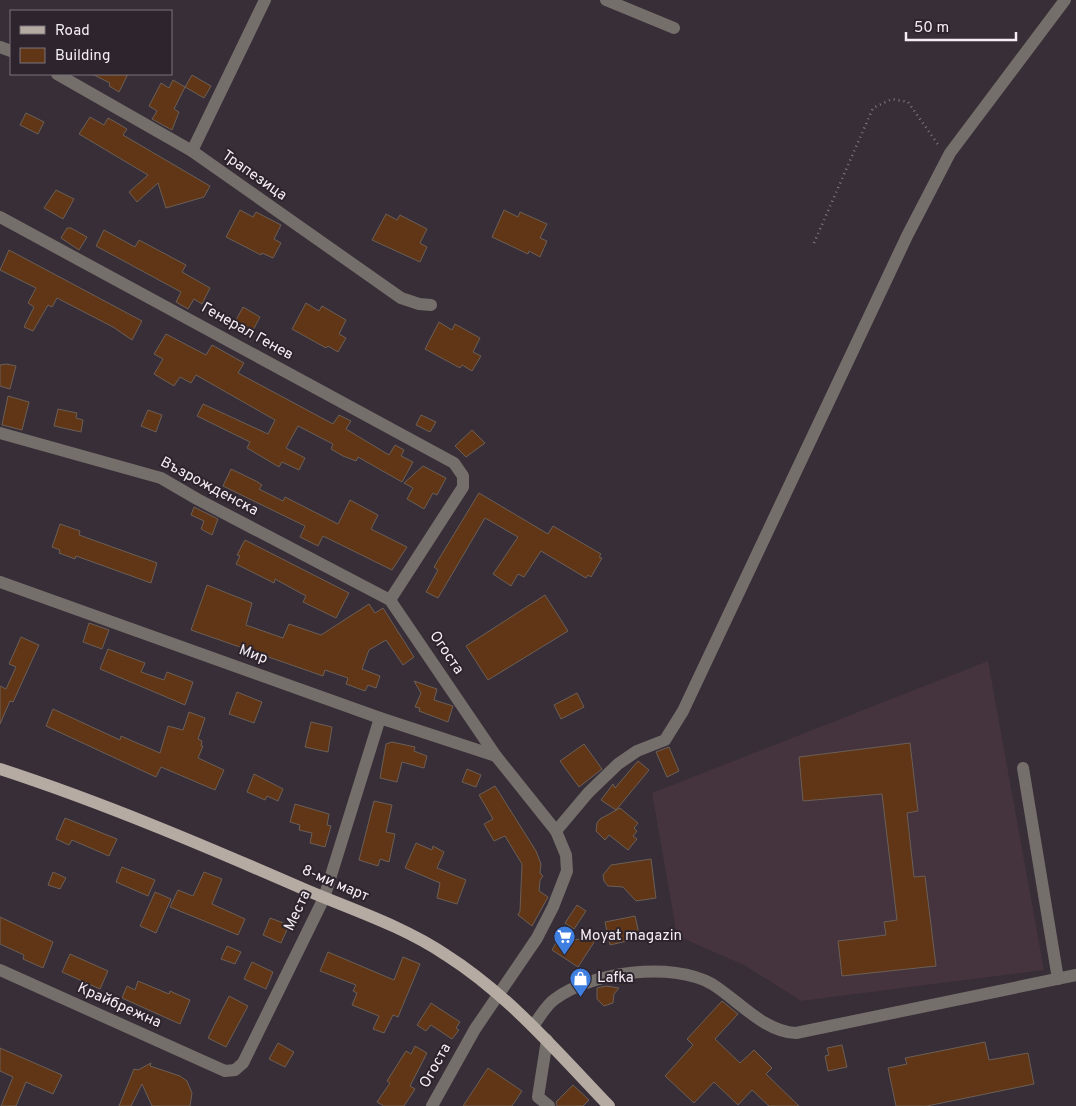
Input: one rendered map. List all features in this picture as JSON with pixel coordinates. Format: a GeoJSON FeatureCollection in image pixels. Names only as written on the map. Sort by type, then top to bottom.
{"type":"FeatureCollection","features":[{"type":"Feature","properties":{"kind":"main road","name":"8-ми март"},"geometry":{"type":"LineString","coordinates":[[0,769],[163,829],[399,928],[438,950],[478,977],[533,1026],[610,1106]]}},
{"type":"Feature","properties":{"kind":"street"},"geometry":{"type":"LineString","coordinates":[[192,152],[265,0]]}},
{"type":"Feature","properties":{"kind":"street"},"geometry":{"type":"LineString","coordinates":[[606,0],[674,28]]}},
{"type":"Feature","properties":{"kind":"street"},"geometry":{"type":"LineString","coordinates":[[556,831],[588,793],[618,764],[637,751],[665,740],[683,711],[707,664],[907,236],[950,153],[1065,0]]}},
{"type":"Feature","properties":{"kind":"street","name":"Трапезица"},"geometry":{"type":"LineString","coordinates":[[59,75],[192,152],[401,298],[419,304],[431,305]]}},
{"type":"Feature","properties":{"kind":"street","name":"Генерал Генев"},"geometry":{"type":"LineString","coordinates":[[0,217],[454,463],[463,476],[463,487],[390,600]]}},
{"type":"Feature","properties":{"kind":"street","name":"Възрожденска"},"geometry":{"type":"LineString","coordinates":[[0,433],[161,478],[197,499],[390,600]]}},
{"type":"Feature","properties":{"kind":"street","name":"Мир"},"geometry":{"type":"LineString","coordinates":[[0,582],[380,718],[496,756]]}},
{"type":"Feature","properties":{"kind":"street","name":"Огоста"},"geometry":{"type":"LineString","coordinates":[[390,600],[496,756],[556,831],[566,855],[567,871],[562,886],[537,938],[475,1029],[432,1106]]}},
{"type":"Feature","properties":{"kind":"street","name":"Места"},"geometry":{"type":"LineString","coordinates":[[225,1072],[234,1070],[243,1063],[324,898],[380,718]]}},
{"type":"Feature","properties":{"kind":"street"},"geometry":{"type":"LineString","coordinates":[[1023,768],[1058,979]]}},
{"type":"Feature","properties":{"kind":"street","name":"Крайбрежна"},"geometry":{"type":"LineString","coordinates":[[0,970],[225,1072]]}},
{"type":"Feature","properties":{"kind":"street"},"geometry":{"type":"LineString","coordinates":[[533,1026],[554,1000],[575,988],[604,978],[643,972],[676,972],[710,983],[773,1027],[787,1033],[796,1033],[1076,975]]}},
{"type":"Feature","properties":{"kind":"street"},"geometry":{"type":"LineString","coordinates":[[547,1040],[538,1097],[549,1106]]}},
{"type":"Feature","properties":{"kind":"path"},"geometry":{"type":"LineString","coordinates":[[814,243],[873,108],[892,99],[908,102],[936,144],[950,153]]}},
{"type":"Feature","properties":{"kind":"shaded area"},"geometry":{"type":"Polygon","coordinates":[[[988,661],[1044,970],[801,1001],[744,965],[677,936],[652,793],[988,661]]]}},
{"type":"Feature","properties":{"kind":"building"},"geometry":{"type":"Polygon","coordinates":[[[94,75],[128,75],[119,92],[109,86],[110,83],[94,75]]]}},
{"type":"Feature","properties":{"kind":"building"},"geometry":{"type":"Polygon","coordinates":[[[192,75],[211,86],[204,98],[185,87],[192,75]]]}},
{"type":"Feature","properties":{"kind":"building"},"geometry":{"type":"Polygon","coordinates":[[[173,80],[185,87],[174,109],[179,112],[172,130],[152,119],[157,111],[149,106],[161,83],[169,88],[173,80]]]}},
{"type":"Feature","properties":{"kind":"building"},"geometry":{"type":"Polygon","coordinates":[[[26,113],[44,122],[38,134],[20,125],[26,113]]]}},
{"type":"Feature","properties":{"kind":"building"},"geometry":{"type":"Polygon","coordinates":[[[90,117],[104,125],[108,118],[117,123],[127,129],[123,135],[210,186],[204,197],[166,208],[158,183],[137,202],[129,192],[148,175],[79,134],[90,117]]]}},
{"type":"Feature","properties":{"kind":"building"},"geometry":{"type":"Polygon","coordinates":[[[56,190],[74,199],[63,219],[44,208],[56,190]]]}},
{"type":"Feature","properties":{"kind":"building"},"geometry":{"type":"Polygon","coordinates":[[[240,210],[253,217],[256,212],[281,225],[274,239],[281,243],[273,258],[262,253],[261,255],[226,237],[240,210]]]}},
{"type":"Feature","properties":{"kind":"building"},"geometry":{"type":"Polygon","coordinates":[[[504,210],[518,217],[520,212],[547,224],[540,238],[547,241],[540,257],[529,251],[528,254],[492,237],[504,210]]]}},
{"type":"Feature","properties":{"kind":"building"},"geometry":{"type":"Polygon","coordinates":[[[386,214],[397,220],[400,215],[427,229],[420,243],[427,247],[420,262],[372,240],[386,214]]]}},
{"type":"Feature","properties":{"kind":"building"},"geometry":{"type":"Polygon","coordinates":[[[67,228],[71,228],[87,237],[79,250],[61,238],[67,228]]]}},
{"type":"Feature","properties":{"kind":"building"},"geometry":{"type":"Polygon","coordinates":[[[104,230],[135,247],[139,240],[186,265],[182,272],[210,288],[202,304],[194,299],[188,309],[176,302],[181,292],[96,246],[104,230]]]}},
{"type":"Feature","properties":{"kind":"building"},"geometry":{"type":"Polygon","coordinates":[[[9,250],[142,321],[132,340],[113,327],[57,298],[52,307],[48,305],[33,331],[24,327],[34,307],[28,303],[36,288],[0,270],[9,250]]]}},
{"type":"Feature","properties":{"kind":"building"},"geometry":{"type":"Polygon","coordinates":[[[306,303],[319,311],[322,306],[346,320],[339,334],[346,338],[338,352],[328,346],[326,348],[292,329],[306,303]]]}},
{"type":"Feature","properties":{"kind":"building"},"geometry":{"type":"Polygon","coordinates":[[[243,307],[260,317],[251,334],[241,329],[242,326],[235,322],[243,307]]]}},
{"type":"Feature","properties":{"kind":"building"},"geometry":{"type":"Polygon","coordinates":[[[439,322],[452,330],[455,324],[480,338],[473,352],[481,356],[472,371],[462,365],[460,368],[425,349],[439,322]]]}},
{"type":"Feature","properties":{"kind":"building"},"geometry":{"type":"Polygon","coordinates":[[[166,334],[206,355],[212,345],[244,363],[238,373],[333,424],[339,415],[351,421],[346,429],[389,455],[395,445],[404,450],[401,456],[413,462],[402,482],[358,457],[356,461],[343,456],[331,449],[333,444],[298,426],[286,448],[305,458],[299,470],[282,462],[279,467],[247,448],[250,442],[197,416],[203,404],[268,434],[275,420],[196,375],[191,383],[180,377],[174,386],[154,374],[163,359],[154,354],[166,334]]]}},
{"type":"Feature","properties":{"kind":"building"},"geometry":{"type":"Polygon","coordinates":[[[0,365],[16,366],[10,389],[0,386],[0,365]]]}},
{"type":"Feature","properties":{"kind":"building"},"geometry":{"type":"Polygon","coordinates":[[[8,396],[29,402],[22,430],[2,425],[8,396]]]}},
{"type":"Feature","properties":{"kind":"building"},"geometry":{"type":"Polygon","coordinates":[[[58,409],[77,413],[76,418],[83,420],[81,432],[54,426],[58,409]]]}},
{"type":"Feature","properties":{"kind":"building"},"geometry":{"type":"Polygon","coordinates":[[[148,410],[162,415],[156,432],[141,426],[148,410]]]}},
{"type":"Feature","properties":{"kind":"building"},"geometry":{"type":"Polygon","coordinates":[[[421,415],[436,422],[430,432],[416,425],[421,415]]]}},
{"type":"Feature","properties":{"kind":"building"},"geometry":{"type":"Polygon","coordinates":[[[472,430],[485,443],[466,457],[455,446],[472,430]]]}},
{"type":"Feature","properties":{"kind":"building"},"geometry":{"type":"Polygon","coordinates":[[[423,466],[446,478],[437,495],[433,493],[424,509],[407,499],[413,488],[404,483],[423,466]]]}},
{"type":"Feature","properties":{"kind":"building"},"geometry":{"type":"Polygon","coordinates":[[[231,469],[262,485],[259,489],[283,501],[285,497],[338,524],[350,500],[378,515],[371,529],[407,547],[392,570],[323,536],[318,546],[300,537],[305,526],[223,486],[231,469]]]}},
{"type":"Feature","properties":{"kind":"building"},"geometry":{"type":"Polygon","coordinates":[[[479,493],[548,534],[553,526],[601,554],[599,557],[602,558],[591,577],[588,575],[586,578],[541,551],[524,577],[518,574],[511,586],[493,574],[518,537],[485,518],[438,598],[426,592],[438,570],[434,567],[479,493]]]}},
{"type":"Feature","properties":{"kind":"building"},"geometry":{"type":"Polygon","coordinates":[[[194,507],[218,519],[212,535],[201,529],[204,521],[191,515],[194,507]]]}},
{"type":"Feature","properties":{"kind":"building"},"geometry":{"type":"Polygon","coordinates":[[[60,524],[80,531],[79,535],[157,563],[151,583],[76,556],[75,559],[59,553],[60,550],[52,547],[60,524]]]}},
{"type":"Feature","properties":{"kind":"building"},"geometry":{"type":"Polygon","coordinates":[[[245,540],[349,593],[336,618],[303,602],[306,596],[275,579],[274,583],[236,564],[240,556],[237,555],[245,540]]]}},
{"type":"Feature","properties":{"kind":"building"},"geometry":{"type":"Polygon","coordinates":[[[207,585],[252,603],[246,625],[283,638],[289,624],[321,635],[369,604],[375,613],[383,608],[414,657],[403,665],[386,640],[369,650],[362,669],[380,676],[376,688],[368,685],[365,691],[346,684],[348,678],[325,670],[323,676],[191,630],[207,585]]]}},
{"type":"Feature","properties":{"kind":"building"},"geometry":{"type":"Polygon","coordinates":[[[545,595],[568,631],[488,680],[466,646],[545,595]]]}},
{"type":"Feature","properties":{"kind":"building"},"geometry":{"type":"Polygon","coordinates":[[[89,623],[109,630],[102,649],[83,642],[89,623]]]}},
{"type":"Feature","properties":{"kind":"building"},"geometry":{"type":"Polygon","coordinates":[[[21,637],[39,645],[13,702],[10,701],[0,724],[0,686],[6,689],[16,667],[9,664],[21,637]]]}},
{"type":"Feature","properties":{"kind":"building"},"geometry":{"type":"Polygon","coordinates":[[[108,649],[145,663],[141,672],[164,680],[167,672],[193,682],[185,705],[100,669],[108,649]]]}},
{"type":"Feature","properties":{"kind":"building"},"geometry":{"type":"Polygon","coordinates":[[[414,681],[437,689],[434,700],[453,706],[448,722],[419,711],[420,708],[415,707],[421,693],[414,681]]]}},
{"type":"Feature","properties":{"kind":"building"},"geometry":{"type":"Polygon","coordinates":[[[237,692],[262,702],[254,723],[229,714],[237,692]]]}},
{"type":"Feature","properties":{"kind":"building"},"geometry":{"type":"Polygon","coordinates":[[[577,693],[584,707],[561,719],[554,705],[577,693]]]}},
{"type":"Feature","properties":{"kind":"building"},"geometry":{"type":"Polygon","coordinates":[[[53,709],[120,740],[121,736],[160,753],[168,726],[183,730],[189,712],[205,718],[198,739],[202,741],[201,746],[203,746],[198,758],[224,770],[215,790],[161,767],[156,777],[46,726],[53,709]]]}},
{"type":"Feature","properties":{"kind":"building"},"geometry":{"type":"Polygon","coordinates":[[[311,722],[332,727],[328,752],[305,747],[311,722]]]}},
{"type":"Feature","properties":{"kind":"building"},"geometry":{"type":"Polygon","coordinates":[[[392,742],[415,747],[414,751],[427,756],[424,768],[402,762],[397,782],[380,778],[386,744],[392,742]]]}},
{"type":"Feature","properties":{"kind":"building"},"geometry":{"type":"Polygon","coordinates":[[[910,743],[918,811],[907,813],[914,877],[925,876],[936,966],[842,976],[838,941],[886,935],[884,922],[897,920],[882,794],[803,801],[799,757],[910,743]]]}},
{"type":"Feature","properties":{"kind":"building"},"geometry":{"type":"Polygon","coordinates":[[[584,744],[602,769],[579,787],[560,761],[584,744]]]}},
{"type":"Feature","properties":{"kind":"building"},"geometry":{"type":"Polygon","coordinates":[[[669,747],[679,771],[667,777],[656,752],[669,747]]]}},
{"type":"Feature","properties":{"kind":"building"},"geometry":{"type":"Polygon","coordinates":[[[638,761],[649,770],[616,810],[601,800],[613,784],[615,788],[638,761]]]}},
{"type":"Feature","properties":{"kind":"building"},"geometry":{"type":"Polygon","coordinates":[[[467,769],[481,775],[476,787],[462,782],[467,769]]]}},
{"type":"Feature","properties":{"kind":"building"},"geometry":{"type":"Polygon","coordinates":[[[254,774],[283,789],[278,801],[267,796],[265,800],[247,792],[254,774]]]}},
{"type":"Feature","properties":{"kind":"building"},"geometry":{"type":"Polygon","coordinates":[[[495,786],[536,851],[541,864],[540,873],[543,876],[540,880],[539,891],[548,897],[532,926],[518,915],[520,911],[522,864],[505,836],[494,841],[484,824],[493,819],[479,795],[495,786]]]}},
{"type":"Feature","properties":{"kind":"building"},"geometry":{"type":"Polygon","coordinates":[[[374,801],[392,805],[386,832],[395,834],[389,862],[380,859],[378,866],[359,860],[374,801]]]}},
{"type":"Feature","properties":{"kind":"building"},"geometry":{"type":"Polygon","coordinates":[[[295,804],[329,814],[327,825],[331,826],[325,847],[310,843],[312,833],[299,830],[300,825],[290,822],[295,804]]]}},
{"type":"Feature","properties":{"kind":"building"},"geometry":{"type":"Polygon","coordinates":[[[620,808],[638,823],[634,828],[637,831],[633,836],[637,839],[628,850],[609,835],[605,840],[596,831],[597,823],[600,819],[620,808]]]}},
{"type":"Feature","properties":{"kind":"building"},"geometry":{"type":"Polygon","coordinates":[[[65,818],[117,839],[109,856],[72,840],[69,845],[56,839],[65,818]]]}},
{"type":"Feature","properties":{"kind":"building"},"geometry":{"type":"Polygon","coordinates":[[[416,843],[432,850],[433,846],[444,852],[437,868],[466,880],[457,904],[437,898],[440,883],[405,868],[416,843]]]}},
{"type":"Feature","properties":{"kind":"building"},"geometry":{"type":"Polygon","coordinates":[[[651,859],[656,898],[636,901],[623,887],[608,886],[604,881],[603,875],[611,865],[651,859]]]}},
{"type":"Feature","properties":{"kind":"building"},"geometry":{"type":"Polygon","coordinates":[[[122,867],[155,880],[148,896],[116,882],[122,867]]]}},
{"type":"Feature","properties":{"kind":"building"},"geometry":{"type":"Polygon","coordinates":[[[53,872],[66,878],[60,889],[48,885],[53,872]]]}},
{"type":"Feature","properties":{"kind":"building"},"geometry":{"type":"Polygon","coordinates":[[[204,872],[222,879],[212,904],[245,919],[238,935],[170,907],[178,890],[193,896],[204,872]]]}},
{"type":"Feature","properties":{"kind":"building"},"geometry":{"type":"Polygon","coordinates":[[[155,892],[171,899],[156,933],[140,926],[155,892]]]}},
{"type":"Feature","properties":{"kind":"building"},"geometry":{"type":"Polygon","coordinates":[[[577,905],[586,911],[574,929],[565,923],[577,905]]]}},
{"type":"Feature","properties":{"kind":"building"},"geometry":{"type":"Polygon","coordinates":[[[635,916],[640,938],[610,945],[605,922],[635,916]]]}},
{"type":"Feature","properties":{"kind":"building"},"geometry":{"type":"Polygon","coordinates":[[[0,917],[53,942],[43,968],[23,959],[24,955],[0,944],[0,917]]]}},
{"type":"Feature","properties":{"kind":"building"},"geometry":{"type":"Polygon","coordinates":[[[270,918],[289,925],[281,943],[263,935],[270,918]]]}},
{"type":"Feature","properties":{"kind":"building"},"geometry":{"type":"Polygon","coordinates":[[[598,936],[578,967],[552,950],[556,943],[598,936]]]}},
{"type":"Feature","properties":{"kind":"building"},"geometry":{"type":"Polygon","coordinates":[[[227,946],[241,952],[235,964],[221,959],[227,946]]]}},
{"type":"Feature","properties":{"kind":"building"},"geometry":{"type":"Polygon","coordinates":[[[328,952],[394,980],[403,957],[420,964],[398,1017],[393,1015],[384,1033],[373,1029],[379,1016],[352,1005],[357,993],[353,991],[356,985],[320,971],[328,952]]]}},
{"type":"Feature","properties":{"kind":"building"},"geometry":{"type":"Polygon","coordinates":[[[70,954],[108,971],[100,989],[62,972],[70,954]]]}},
{"type":"Feature","properties":{"kind":"building"},"geometry":{"type":"Polygon","coordinates":[[[252,962],[273,972],[266,989],[244,979],[252,962]]]}},
{"type":"Feature","properties":{"kind":"building"},"geometry":{"type":"Polygon","coordinates":[[[138,981],[169,994],[170,991],[190,1000],[180,1024],[122,998],[127,986],[135,990],[138,981]]]}},
{"type":"Feature","properties":{"kind":"building"},"geometry":{"type":"Polygon","coordinates":[[[606,986],[619,988],[614,994],[613,1003],[604,1006],[597,999],[597,988],[606,986]]]}},
{"type":"Feature","properties":{"kind":"building"},"geometry":{"type":"Polygon","coordinates":[[[229,996],[248,1006],[226,1047],[208,1038],[229,996]]]}},
{"type":"Feature","properties":{"kind":"building"},"geometry":{"type":"Polygon","coordinates":[[[722,1001],[738,1014],[715,1039],[740,1063],[754,1050],[772,1068],[766,1074],[799,1106],[769,1106],[752,1090],[738,1105],[714,1082],[694,1103],[665,1076],[693,1045],[687,1039],[722,1001]]]}},
{"type":"Feature","properties":{"kind":"building"},"geometry":{"type":"Polygon","coordinates":[[[431,1003],[460,1022],[456,1028],[459,1030],[452,1039],[431,1025],[426,1031],[417,1025],[431,1003]]]}},
{"type":"Feature","properties":{"kind":"building"},"geometry":{"type":"Polygon","coordinates":[[[985,1042],[989,1060],[1028,1053],[1034,1084],[927,1106],[896,1106],[888,1068],[907,1064],[905,1058],[985,1042]]]}},
{"type":"Feature","properties":{"kind":"building"},"geometry":{"type":"Polygon","coordinates":[[[278,1043],[294,1052],[285,1067],[269,1059],[278,1043]]]}},
{"type":"Feature","properties":{"kind":"building"},"geometry":{"type":"Polygon","coordinates":[[[842,1045],[847,1067],[828,1071],[825,1056],[829,1055],[827,1048],[842,1045]]]}},
{"type":"Feature","properties":{"kind":"building"},"geometry":{"type":"Polygon","coordinates":[[[415,1046],[427,1053],[410,1086],[415,1089],[404,1106],[384,1106],[377,1102],[390,1083],[387,1081],[406,1051],[411,1054],[415,1046]]]}},
{"type":"Feature","properties":{"kind":"building"},"geometry":{"type":"Polygon","coordinates":[[[0,1048],[62,1075],[53,1094],[26,1082],[16,1106],[1,1106],[13,1077],[0,1071],[0,1048]]]}},
{"type":"Feature","properties":{"kind":"building"},"geometry":{"type":"Polygon","coordinates":[[[151,1063],[150,1066],[180,1076],[187,1081],[192,1093],[190,1106],[152,1106],[142,1084],[131,1106],[119,1106],[134,1069],[138,1070],[151,1063]]]}},
{"type":"Feature","properties":{"kind":"building"},"geometry":{"type":"Polygon","coordinates":[[[488,1068],[522,1091],[512,1106],[463,1106],[488,1068]]]}},
{"type":"Feature","properties":{"kind":"building"},"geometry":{"type":"Polygon","coordinates":[[[573,1085],[589,1100],[583,1106],[557,1106],[556,1102],[573,1085]]]}},
{"type":"Feature","properties":{"kind":"place","name":"Moyat magazin"},"geometry":{"type":"Point","coordinates":[564,955]}},
{"type":"Feature","properties":{"kind":"place","name":"Lafka"},"geometry":{"type":"Point","coordinates":[581,997]}}]}
